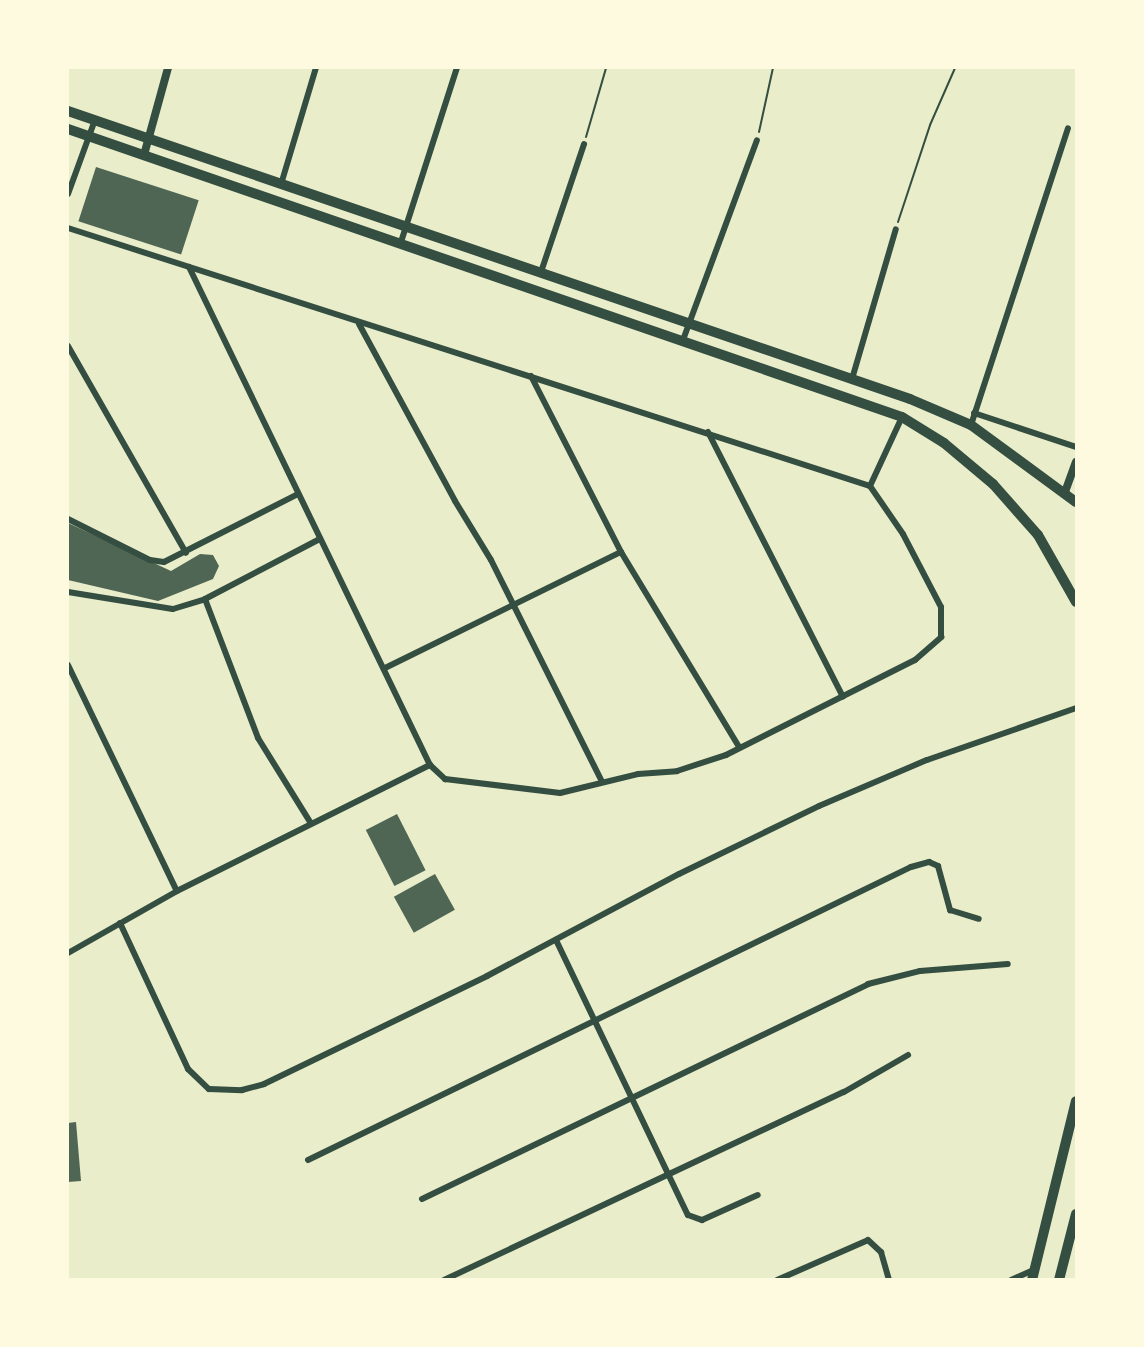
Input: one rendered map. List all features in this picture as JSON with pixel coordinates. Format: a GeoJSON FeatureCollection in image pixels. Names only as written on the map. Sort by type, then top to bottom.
{"type":"FeatureCollection","features":[{"type":"Feature","properties":{"kind":"main road"},"geometry":{"type":"LineString","coordinates":[[68,111],[282,181],[910,399],[971,425],[1077,502]]}},
{"type":"Feature","properties":{"kind":"main road"},"geometry":{"type":"LineString","coordinates":[[68,129],[401,242],[902,417],[944,444],[993,484],[1038,535],[1077,602]]}},
{"type":"Feature","properties":{"kind":"main road"},"geometry":{"type":"LineString","coordinates":[[902,417],[910,399]]}},
{"type":"Feature","properties":{"kind":"main road"},"geometry":{"type":"LineString","coordinates":[[1033,1275],[1077,1101]]}},
{"type":"Feature","properties":{"kind":"main road"},"geometry":{"type":"LineString","coordinates":[[1059,1280],[1077,1214]]}},
{"type":"Feature","properties":{"kind":"street"},"geometry":{"type":"LineString","coordinates":[[144,155],[168,68]]}},
{"type":"Feature","properties":{"kind":"street"},"geometry":{"type":"LineString","coordinates":[[282,181],[316,68]]}},
{"type":"Feature","properties":{"kind":"street"},"geometry":{"type":"LineString","coordinates":[[401,242],[457,68]]}},
{"type":"Feature","properties":{"kind":"street"},"geometry":{"type":"LineString","coordinates":[[68,194],[95,120]]}},
{"type":"Feature","properties":{"kind":"street"},"geometry":{"type":"LineString","coordinates":[[971,425],[1068,128]]}},
{"type":"Feature","properties":{"kind":"street"},"geometry":{"type":"LineString","coordinates":[[683,340],[757,140]]}},
{"type":"Feature","properties":{"kind":"street"},"geometry":{"type":"LineString","coordinates":[[541,272],[584,144]]}},
{"type":"Feature","properties":{"kind":"street"},"geometry":{"type":"LineString","coordinates":[[68,228],[189,267],[359,324],[708,432],[870,486],[933,588],[940,607],[942,631],[939,642],[925,654],[843,697],[740,747],[685,770],[602,782],[571,792],[553,793],[442,778],[430,765],[189,267]]}},
{"type":"Feature","properties":{"kind":"street"},"geometry":{"type":"LineString","coordinates":[[852,379],[896,229]]}},
{"type":"Feature","properties":{"kind":"street"},"geometry":{"type":"LineString","coordinates":[[359,324],[513,604],[602,782]]}},
{"type":"Feature","properties":{"kind":"street"},"geometry":{"type":"LineString","coordinates":[[68,346],[116,424],[186,553]]}},
{"type":"Feature","properties":{"kind":"street"},"geometry":{"type":"LineString","coordinates":[[531,376],[621,552],[740,747]]}},
{"type":"Feature","properties":{"kind":"street"},"geometry":{"type":"LineString","coordinates":[[974,413],[1077,447]]}},
{"type":"Feature","properties":{"kind":"street"},"geometry":{"type":"LineString","coordinates":[[870,486],[902,417]]}},
{"type":"Feature","properties":{"kind":"street"},"geometry":{"type":"LineString","coordinates":[[708,432],[843,697]]}},
{"type":"Feature","properties":{"kind":"street"},"geometry":{"type":"LineString","coordinates":[[1065,492],[1077,462]]}},
{"type":"Feature","properties":{"kind":"street"},"geometry":{"type":"LineString","coordinates":[[68,519],[157,562],[186,553],[298,494]]}},
{"type":"Feature","properties":{"kind":"street"},"geometry":{"type":"LineString","coordinates":[[68,592],[168,610],[204,599],[320,539]]}},
{"type":"Feature","properties":{"kind":"street"},"geometry":{"type":"LineString","coordinates":[[385,668],[621,552]]}},
{"type":"Feature","properties":{"kind":"street"},"geometry":{"type":"LineString","coordinates":[[204,599],[258,738],[310,822]]}},
{"type":"Feature","properties":{"kind":"street"},"geometry":{"type":"LineString","coordinates":[[68,665],[177,891]]}},
{"type":"Feature","properties":{"kind":"street"},"geometry":{"type":"LineString","coordinates":[[120,923],[188,1070],[199,1083],[224,1091],[264,1084],[556,940],[679,874],[872,782],[1077,708]]}},
{"type":"Feature","properties":{"kind":"street"},"geometry":{"type":"LineString","coordinates":[[68,953],[177,891],[310,822],[430,765]]}},
{"type":"Feature","properties":{"kind":"street"},"geometry":{"type":"LineString","coordinates":[[308,1160],[594,1019],[922,863],[939,866],[952,913],[979,919]]}},
{"type":"Feature","properties":{"kind":"street"},"geometry":{"type":"LineString","coordinates":[[556,940],[688,1215],[694,1220],[758,1195]]}},
{"type":"Feature","properties":{"kind":"street"},"geometry":{"type":"LineString","coordinates":[[422,1199],[631,1096],[868,984],[920,971],[1008,964]]}},
{"type":"Feature","properties":{"kind":"street"},"geometry":{"type":"LineString","coordinates":[[444,1280],[666,1173],[844,1092],[908,1055]]}},
{"type":"Feature","properties":{"kind":"street"},"geometry":{"type":"LineString","coordinates":[[777,1280],[868,1240],[881,1252],[889,1280]]}},
{"type":"Feature","properties":{"kind":"street"},"geometry":{"type":"LineString","coordinates":[[1011,1280],[1033,1275]]}},
{"type":"Feature","properties":{"kind":"path"},"geometry":{"type":"LineString","coordinates":[[584,144],[606,68]]}},
{"type":"Feature","properties":{"kind":"path"},"geometry":{"type":"LineString","coordinates":[[757,140],[773,68]]}},
{"type":"Feature","properties":{"kind":"path"},"geometry":{"type":"LineString","coordinates":[[896,229],[930,125],[955,68]]}},
{"type":"Feature","properties":{"kind":"building"},"geometry":{"type":"Polygon","coordinates":[[[96,167],[199,200],[181,255],[78,221],[96,167]]]}},
{"type":"Feature","properties":{"kind":"building"},"geometry":{"type":"Polygon","coordinates":[[[68,523],[171,571],[200,554],[213,555],[219,566],[213,579],[158,601],[68,580],[68,523]]]}},
{"type":"Feature","properties":{"kind":"building"},"geometry":{"type":"Polygon","coordinates":[[[397,814],[426,870],[394,886],[366,830],[397,814]]]}},
{"type":"Feature","properties":{"kind":"building"},"geometry":{"type":"Polygon","coordinates":[[[435,874],[455,910],[414,933],[394,897],[435,874]]]}},
{"type":"Feature","properties":{"kind":"building"},"geometry":{"type":"Polygon","coordinates":[[[76,1122],[81,1181],[68,1182],[68,1123],[76,1122]]]}}]}
